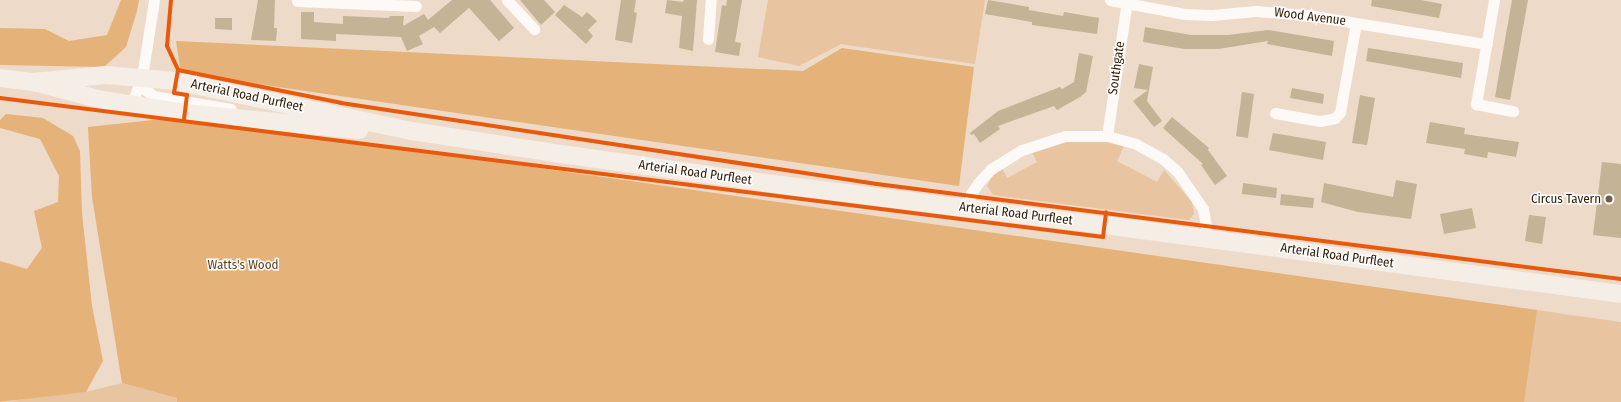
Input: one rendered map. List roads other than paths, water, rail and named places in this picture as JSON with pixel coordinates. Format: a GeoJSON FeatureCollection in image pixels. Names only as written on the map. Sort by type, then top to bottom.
{"type":"FeatureCollection","features":[{"type":"Feature","properties":{"kind":"main road","name":"Arterial Road Purfleet"},"geometry":{"type":"LineString","coordinates":[[34,82],[106,76],[142,77],[176,81],[412,131],[781,185],[1208,238],[1621,294]]}},
{"type":"Feature","properties":{"kind":"main road","name":"Arterial Road Purfleet"},"geometry":{"type":"LineString","coordinates":[[0,78],[34,82],[102,100],[193,114],[360,130],[412,131]]}},
{"type":"Feature","properties":{"kind":"street"},"geometry":{"type":"LineString","coordinates":[[131,105],[142,77],[154,0]]}},
{"type":"Feature","properties":{"kind":"street"},"geometry":{"type":"LineString","coordinates":[[507,0],[534,29]]}},
{"type":"Feature","properties":{"kind":"street"},"geometry":{"type":"LineString","coordinates":[[708,39],[711,0]]}},
{"type":"Feature","properties":{"kind":"street","name":"Wood Avenue"},"geometry":{"type":"LineString","coordinates":[[1110,0],[1126,1],[1185,14],[1212,15],[1256,11],[1356,23],[1486,44]]}},
{"type":"Feature","properties":{"kind":"street"},"geometry":{"type":"LineString","coordinates":[[1494,0],[1476,104],[1513,111]]}},
{"type":"Feature","properties":{"kind":"street"},"geometry":{"type":"LineString","coordinates":[[297,1],[416,6]]}},
{"type":"Feature","properties":{"kind":"street","name":"Southgate"},"geometry":{"type":"LineString","coordinates":[[1107,136],[1126,1]]}},
{"type":"Feature","properties":{"kind":"street"},"geometry":{"type":"LineString","coordinates":[[1275,113],[1320,121],[1335,118],[1340,112],[1356,23]]}},
{"type":"Feature","properties":{"kind":"street"},"geometry":{"type":"LineString","coordinates":[[142,77],[146,90],[169,100],[360,130]]}},
{"type":"Feature","properties":{"kind":"street"},"geometry":{"type":"LineString","coordinates":[[969,208],[970,195],[978,183],[991,169],[1022,150],[1065,136],[1107,136],[1136,144],[1163,159],[1177,171],[1202,209],[1208,238]]}},
{"type":"Feature","properties":{"kind":"place","name":"Circus Tavern"},"geometry":{"type":"Point","coordinates":[1609,199]}},
{"type":"Feature","properties":{"kind":"park label","name":"Watts's Wood"},"geometry":{"type":"Point","coordinates":[243,265]}}]}
